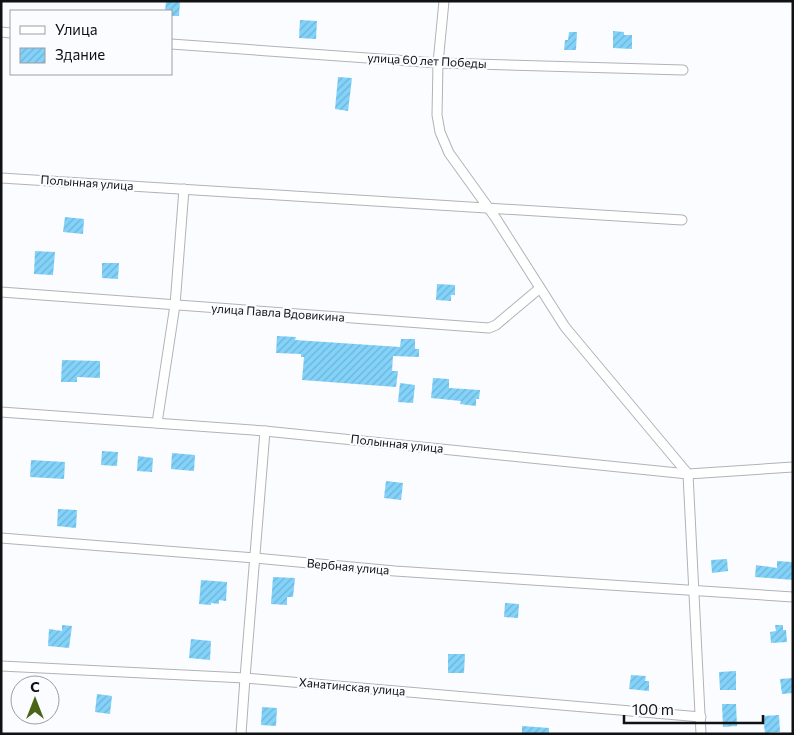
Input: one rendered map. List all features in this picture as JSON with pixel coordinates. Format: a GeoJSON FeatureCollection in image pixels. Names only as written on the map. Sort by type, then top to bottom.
{"type":"FeatureCollection","features":[{"type":"Feature","properties":{"kind":"street"},"geometry":{"type":"LineString","coordinates":[[444,1],[438,63],[437,114],[440,132],[449,153],[489,208],[566,327],[688,474],[702,734]]}},
{"type":"Feature","properties":{"kind":"street","name":"улица 60 лет Победы"},"geometry":{"type":"LineString","coordinates":[[172,44],[438,63],[684,70]]}},
{"type":"Feature","properties":{"kind":"street","name":"Полынная улица"},"geometry":{"type":"LineString","coordinates":[[1,178],[682,220]]}},
{"type":"Feature","properties":{"kind":"street"},"geometry":{"type":"LineString","coordinates":[[157,423],[175,305],[184,189]]}},
{"type":"Feature","properties":{"kind":"street","name":"улица Павла Вдовикина"},"geometry":{"type":"LineString","coordinates":[[1,292],[489,328],[496,325],[540,288]]}},
{"type":"Feature","properties":{"kind":"street","name":"Полынная улица"},"geometry":{"type":"LineString","coordinates":[[1,412],[265,431],[688,474],[793,467]]}},
{"type":"Feature","properties":{"kind":"street"},"geometry":{"type":"LineString","coordinates":[[241,734],[265,431]]}},
{"type":"Feature","properties":{"kind":"street","name":"Вербная улица"},"geometry":{"type":"LineString","coordinates":[[1,538],[395,571],[793,597]]}},
{"type":"Feature","properties":{"kind":"street","name":"Ханатинская улица"},"geometry":{"type":"LineString","coordinates":[[1,666],[245,678],[701,717]]}},
{"type":"Feature","properties":{"kind":"building"},"geometry":{"type":"Polygon","coordinates":[[[166,1],[180,1],[179,16],[172,16],[172,10],[165,10],[166,1]]]}},
{"type":"Feature","properties":{"kind":"building"},"geometry":{"type":"Polygon","coordinates":[[[300,20],[317,21],[316,39],[299,38],[300,20]]]}},
{"type":"Feature","properties":{"kind":"building"},"geometry":{"type":"Polygon","coordinates":[[[613,31],[624,32],[624,35],[632,35],[632,49],[613,48],[613,31]]]}},
{"type":"Feature","properties":{"kind":"building"},"geometry":{"type":"Polygon","coordinates":[[[569,32],[577,32],[576,50],[564,50],[565,40],[568,40],[569,32]]]}},
{"type":"Feature","properties":{"kind":"building"},"geometry":{"type":"Polygon","coordinates":[[[338,77],[352,78],[348,111],[335,109],[338,77]]]}},
{"type":"Feature","properties":{"kind":"building"},"geometry":{"type":"Polygon","coordinates":[[[65,217],[84,219],[83,234],[63,232],[65,217]]]}},
{"type":"Feature","properties":{"kind":"building"},"geometry":{"type":"Polygon","coordinates":[[[35,251],[55,252],[53,275],[34,274],[35,251]]]}},
{"type":"Feature","properties":{"kind":"building"},"geometry":{"type":"Polygon","coordinates":[[[102,263],[119,263],[118,279],[102,278],[102,263]]]}},
{"type":"Feature","properties":{"kind":"building"},"geometry":{"type":"Polygon","coordinates":[[[437,284],[455,285],[455,295],[451,295],[451,301],[436,300],[437,284]]]}},
{"type":"Feature","properties":{"kind":"building"},"geometry":{"type":"Polygon","coordinates":[[[277,336],[296,337],[295,340],[400,347],[401,339],[415,339],[415,349],[419,349],[419,357],[393,356],[392,371],[398,371],[396,387],[302,380],[304,357],[301,357],[301,354],[276,353],[277,336]]]}},
{"type":"Feature","properties":{"kind":"building"},"geometry":{"type":"Polygon","coordinates":[[[62,360],[100,361],[100,378],[77,377],[77,382],[61,382],[62,360]]]}},
{"type":"Feature","properties":{"kind":"building"},"geometry":{"type":"Polygon","coordinates":[[[433,378],[449,379],[449,388],[480,390],[479,399],[476,399],[476,406],[460,404],[461,401],[431,398],[433,378]]]}},
{"type":"Feature","properties":{"kind":"building"},"geometry":{"type":"Polygon","coordinates":[[[400,383],[415,385],[413,403],[398,402],[400,383]]]}},
{"type":"Feature","properties":{"kind":"building"},"geometry":{"type":"Polygon","coordinates":[[[102,451],[118,452],[117,466],[101,465],[102,451]]]}},
{"type":"Feature","properties":{"kind":"building"},"geometry":{"type":"Polygon","coordinates":[[[172,453],[195,455],[194,471],[171,469],[172,453]]]}},
{"type":"Feature","properties":{"kind":"building"},"geometry":{"type":"Polygon","coordinates":[[[138,456],[153,458],[152,472],[137,471],[138,456]]]}},
{"type":"Feature","properties":{"kind":"building"},"geometry":{"type":"Polygon","coordinates":[[[31,460],[65,462],[64,479],[30,477],[31,460]]]}},
{"type":"Feature","properties":{"kind":"building"},"geometry":{"type":"Polygon","coordinates":[[[386,481],[403,483],[401,500],[384,498],[386,481]]]}},
{"type":"Feature","properties":{"kind":"building"},"geometry":{"type":"Polygon","coordinates":[[[58,509],[77,510],[76,528],[57,526],[58,509]]]}},
{"type":"Feature","properties":{"kind":"building"},"geometry":{"type":"Polygon","coordinates":[[[727,559],[728,571],[712,573],[711,560],[727,559]]]}},
{"type":"Feature","properties":{"kind":"building"},"geometry":{"type":"Polygon","coordinates":[[[777,561],[792,562],[793,580],[755,577],[756,565],[777,568],[777,561]]]}},
{"type":"Feature","properties":{"kind":"building"},"geometry":{"type":"Polygon","coordinates":[[[273,577],[295,578],[293,597],[287,597],[287,605],[271,604],[273,577]]]}},
{"type":"Feature","properties":{"kind":"building"},"geometry":{"type":"Polygon","coordinates":[[[201,580],[227,582],[226,601],[219,600],[219,604],[211,603],[211,605],[199,604],[201,580]]]}},
{"type":"Feature","properties":{"kind":"building"},"geometry":{"type":"Polygon","coordinates":[[[505,603],[519,604],[518,618],[504,617],[505,603]]]}},
{"type":"Feature","properties":{"kind":"building"},"geometry":{"type":"Polygon","coordinates":[[[62,625],[72,626],[69,648],[48,646],[49,629],[62,631],[62,625]]]}},
{"type":"Feature","properties":{"kind":"building"},"geometry":{"type":"Polygon","coordinates":[[[775,625],[783,625],[783,630],[786,630],[787,642],[771,643],[770,632],[776,631],[775,625]]]}},
{"type":"Feature","properties":{"kind":"building"},"geometry":{"type":"Polygon","coordinates":[[[191,639],[211,641],[210,660],[189,658],[191,639]]]}},
{"type":"Feature","properties":{"kind":"building"},"geometry":{"type":"Polygon","coordinates":[[[448,654],[465,654],[464,673],[448,673],[448,654]]]}},
{"type":"Feature","properties":{"kind":"building"},"geometry":{"type":"Polygon","coordinates":[[[736,671],[736,690],[720,690],[719,672],[736,671]]]}},
{"type":"Feature","properties":{"kind":"building"},"geometry":{"type":"Polygon","coordinates":[[[631,675],[646,676],[645,681],[649,681],[649,691],[629,689],[631,675]]]}},
{"type":"Feature","properties":{"kind":"building"},"geometry":{"type":"Polygon","coordinates":[[[793,678],[793,693],[782,694],[780,679],[793,678]]]}},
{"type":"Feature","properties":{"kind":"building"},"geometry":{"type":"Polygon","coordinates":[[[97,694],[112,696],[110,714],[95,712],[97,694]]]}},
{"type":"Feature","properties":{"kind":"building"},"geometry":{"type":"Polygon","coordinates":[[[722,704],[736,704],[737,726],[723,727],[722,704]]]}},
{"type":"Feature","properties":{"kind":"building"},"geometry":{"type":"Polygon","coordinates":[[[262,707],[277,708],[276,726],[261,725],[262,707]]]}},
{"type":"Feature","properties":{"kind":"building"},"geometry":{"type":"Polygon","coordinates":[[[779,715],[780,732],[765,733],[763,716],[779,715]]]}},
{"type":"Feature","properties":{"kind":"building"},"geometry":{"type":"Polygon","coordinates":[[[522,726],[549,728],[549,734],[522,734],[522,726]]]}}]}
